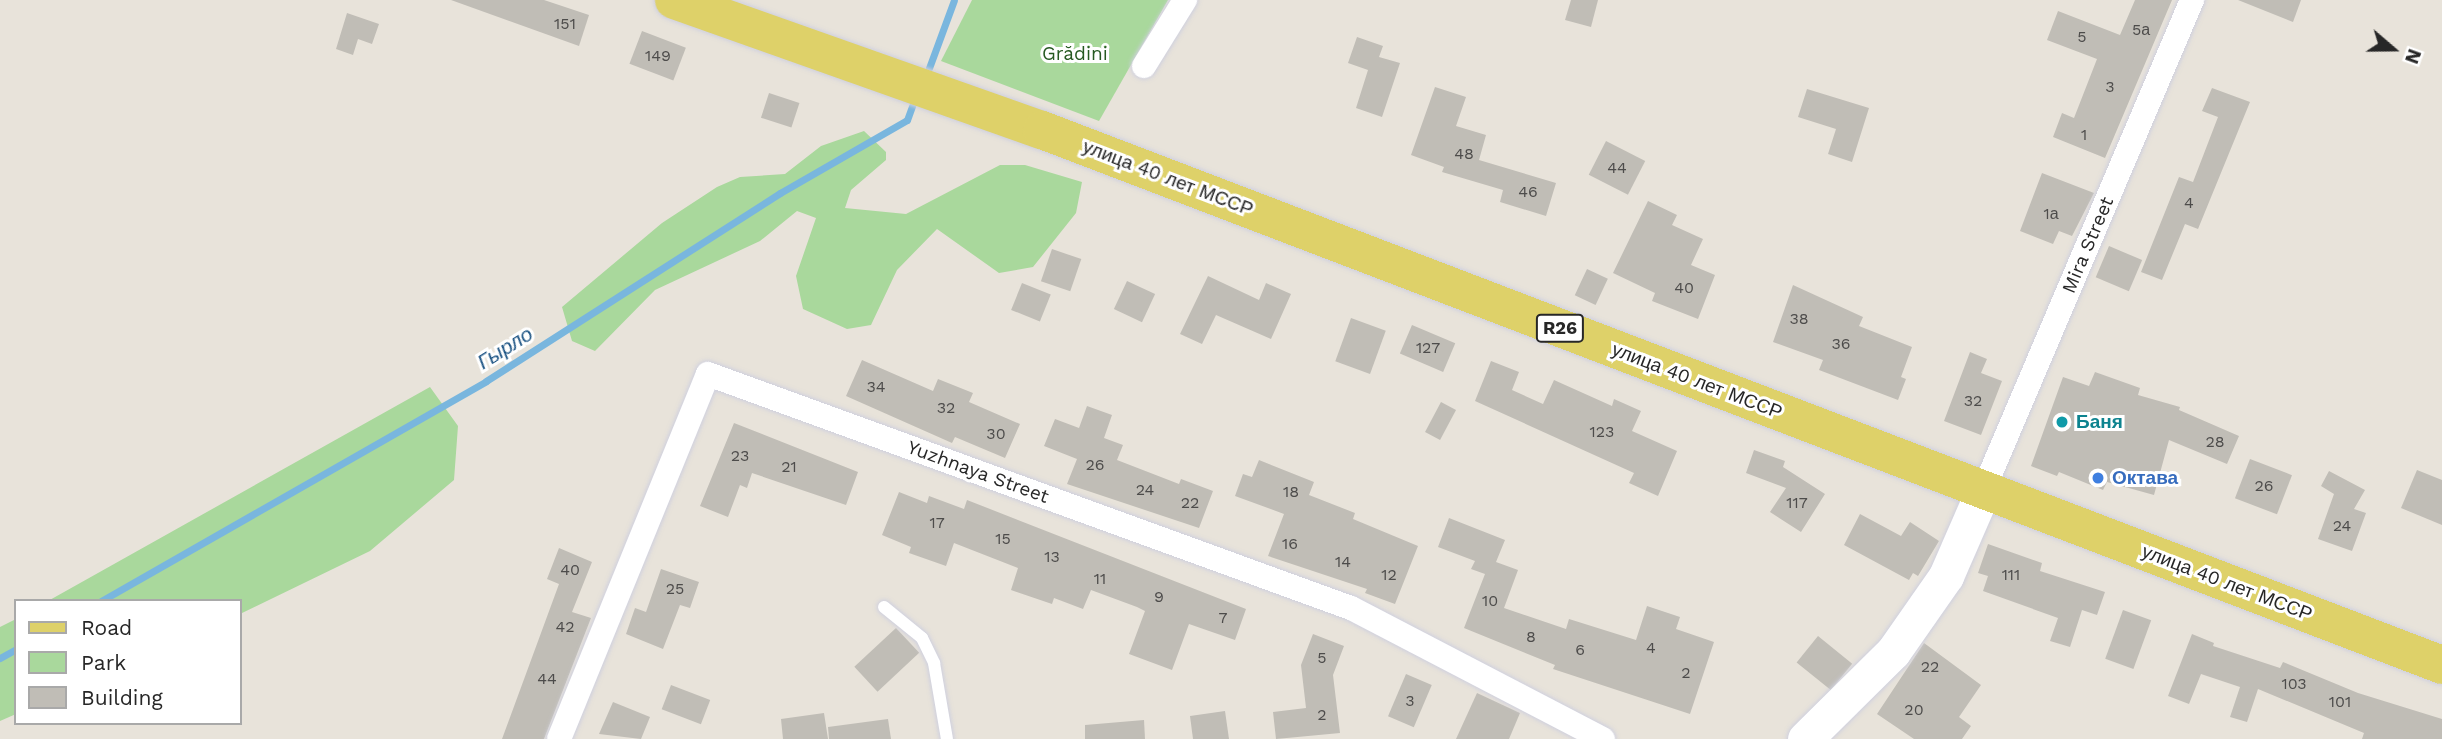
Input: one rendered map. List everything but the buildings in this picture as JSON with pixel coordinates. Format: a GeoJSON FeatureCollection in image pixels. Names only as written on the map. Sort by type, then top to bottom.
{"type":"FeatureCollection","features":[{"type":"Feature","properties":{"kind":"main road","name":"улица 40 лет МССР"},"geometry":{"type":"LineString","coordinates":[[674,0],[1042,130],[2442,665]]}},
{"type":"Feature","properties":{"kind":"street"},"geometry":{"type":"LineString","coordinates":[[1144,66],[1185,0]]}},
{"type":"Feature","properties":{"kind":"street","name":"Mira Street"},"geometry":{"type":"LineString","coordinates":[[1983,491],[2192,0]]}},
{"type":"Feature","properties":{"kind":"street","name":"Yuzhnaya Street"},"geometry":{"type":"LineString","coordinates":[[559,739],[708,374],[1351,608],[1603,739]]}},
{"type":"Feature","properties":{"kind":"street"},"geometry":{"type":"LineString","coordinates":[[1805,739],[1893,652],[1946,576],[1983,491]]}},
{"type":"Feature","properties":{"kind":"lane"},"geometry":{"type":"LineString","coordinates":[[884,607],[922,638],[934,663],[947,739]]}},
{"type":"Feature","properties":{"kind":"green space","name":"Grădini"},"geometry":{"type":"Polygon","coordinates":[[[972,0],[1168,0],[1099,121],[941,61],[972,0]]]}},
{"type":"Feature","properties":{"kind":"green space"},"geometry":{"type":"Polygon","coordinates":[[[864,131],[886,152],[886,160],[851,190],[845,208],[906,214],[1000,165],[1025,165],[1082,182],[1076,213],[1033,267],[999,273],[937,229],[897,270],[871,325],[847,329],[803,309],[796,276],[816,218],[797,211],[760,241],[655,290],[595,351],[572,341],[562,307],[662,223],[717,187],[740,177],[785,174],[821,146],[864,131]]]}},
{"type":"Feature","properties":{"kind":"green space"},"geometry":{"type":"Polygon","coordinates":[[[430,387],[458,426],[454,480],[370,551],[242,613],[242,599],[52,599],[430,387]]]}},
{"type":"Feature","properties":{"kind":"green space"},"geometry":{"type":"Polygon","coordinates":[[[14,620],[14,715],[0,721],[0,627],[14,620]]]}},
{"type":"Feature","properties":{"kind":"waterway","name":"Гырло"},"geometry":{"type":"LineString","coordinates":[[929,68],[954,0]]}},
{"type":"Feature","properties":{"kind":"waterway","name":"Гырло"},"geometry":{"type":"LineString","coordinates":[[104,599],[486,381],[780,193],[907,120],[912,106]]}},
{"type":"Feature","properties":{"kind":"waterway","name":"Гырло"},"geometry":{"type":"LineString","coordinates":[[0,658],[14,650]]}},
{"type":"Feature","properties":{"kind":"place","name":"Баня"},"geometry":{"type":"Point","coordinates":[2062,422]}},
{"type":"Feature","properties":{"kind":"place","name":"Октава"},"geometry":{"type":"Point","coordinates":[2098,478]}}]}
